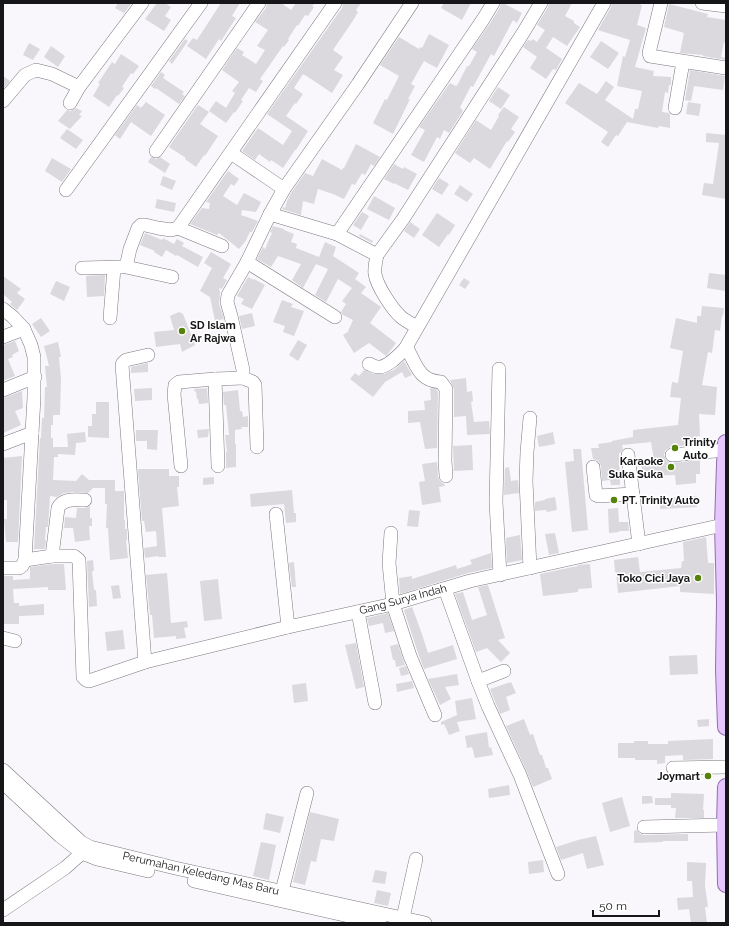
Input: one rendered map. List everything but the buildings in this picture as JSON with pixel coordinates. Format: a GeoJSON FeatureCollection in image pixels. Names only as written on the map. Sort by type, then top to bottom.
{"type":"FeatureCollection","features":[{"type":"Feature","properties":{"kind":"main road"},"geometry":{"type":"LineString","coordinates":[[726,447],[723,525],[726,727]]}},
{"type":"Feature","properties":{"kind":"main road"},"geometry":{"type":"LineString","coordinates":[[726,787],[726,884]]}},
{"type":"Feature","properties":{"kind":"street"},"geometry":{"type":"LineString","coordinates":[[70,103],[79,87],[142,3]]}},
{"type":"Feature","properties":{"kind":"street"},"geometry":{"type":"LineString","coordinates":[[66,190],[201,3]]}},
{"type":"Feature","properties":{"kind":"street"},"geometry":{"type":"LineString","coordinates":[[156,151],[259,3]]}},
{"type":"Feature","properties":{"kind":"street"},"geometry":{"type":"LineString","coordinates":[[178,228],[335,3]]}},
{"type":"Feature","properties":{"kind":"street"},"geometry":{"type":"LineString","coordinates":[[243,378],[243,370],[227,302],[232,287],[247,262],[270,214],[284,190],[412,3]]}},
{"type":"Feature","properties":{"kind":"street"},"geometry":{"type":"LineString","coordinates":[[337,234],[493,3]]}},
{"type":"Feature","properties":{"kind":"street"},"geometry":{"type":"LineString","coordinates":[[417,327],[401,317],[385,296],[375,275],[375,262],[377,255],[407,212],[523,33],[540,3]]}},
{"type":"Feature","properties":{"kind":"street"},"geometry":{"type":"LineString","coordinates":[[369,364],[382,367],[391,362],[405,349],[604,3]]}},
{"type":"Feature","properties":{"kind":"street"},"geometry":{"type":"LineString","coordinates":[[661,3],[649,55],[650,57],[726,68]]}},
{"type":"Feature","properties":{"kind":"street"},"geometry":{"type":"LineString","coordinates":[[702,3],[726,6]]}},
{"type":"Feature","properties":{"kind":"street"},"geometry":{"type":"LineString","coordinates":[[675,108],[683,62]]}},
{"type":"Feature","properties":{"kind":"street"},"geometry":{"type":"LineString","coordinates":[[3,101],[25,75],[36,70],[52,74],[79,87]]}},
{"type":"Feature","properties":{"kind":"street"},"geometry":{"type":"LineString","coordinates":[[230,154],[284,190]]}},
{"type":"Feature","properties":{"kind":"street"},"geometry":{"type":"LineString","coordinates":[[270,214],[337,234],[377,255]]}},
{"type":"Feature","properties":{"kind":"street"},"geometry":{"type":"LineString","coordinates":[[110,318],[120,268],[130,249],[138,228],[141,226],[145,225],[171,230],[178,228],[222,246]]}},
{"type":"Feature","properties":{"kind":"street"},"geometry":{"type":"LineString","coordinates":[[247,262],[335,317]]}},
{"type":"Feature","properties":{"kind":"street"},"geometry":{"type":"LineString","coordinates":[[82,268],[120,268],[172,277]]}},
{"type":"Feature","properties":{"kind":"street"},"geometry":{"type":"LineString","coordinates":[[3,309],[24,329],[31,345],[34,357],[35,377],[25,560],[19,568],[3,568]]}},
{"type":"Feature","properties":{"kind":"street"},"geometry":{"type":"LineString","coordinates":[[3,337],[24,329]]}},
{"type":"Feature","properties":{"kind":"street"},"geometry":{"type":"LineString","coordinates":[[405,349],[408,350],[423,377],[441,382],[446,389],[446,476]]}},
{"type":"Feature","properties":{"kind":"street"},"geometry":{"type":"LineString","coordinates":[[145,662],[122,365],[126,360],[148,355]]}},
{"type":"Feature","properties":{"kind":"street"},"geometry":{"type":"LineString","coordinates":[[499,369],[496,502],[500,575]]}},
{"type":"Feature","properties":{"kind":"street"},"geometry":{"type":"LineString","coordinates":[[3,390],[35,377]]}},
{"type":"Feature","properties":{"kind":"street"},"geometry":{"type":"LineString","coordinates":[[181,466],[174,394],[175,385],[179,382],[243,378],[253,382],[255,385],[257,447]]}},
{"type":"Feature","properties":{"kind":"street"},"geometry":{"type":"LineString","coordinates":[[216,379],[218,466]]}},
{"type":"Feature","properties":{"kind":"street"},"geometry":{"type":"LineString","coordinates":[[530,418],[526,482],[530,568]]}},
{"type":"Feature","properties":{"kind":"street"},"geometry":{"type":"LineString","coordinates":[[3,444],[32,434]]}},
{"type":"Feature","properties":{"kind":"street"},"geometry":{"type":"LineString","coordinates":[[672,455],[726,447]]}},
{"type":"Feature","properties":{"kind":"street"},"geometry":{"type":"LineString","coordinates":[[628,454],[639,544]]}},
{"type":"Feature","properties":{"kind":"street"},"geometry":{"type":"LineString","coordinates":[[593,467],[596,495],[633,494]]}},
{"type":"Feature","properties":{"kind":"street"},"geometry":{"type":"LineString","coordinates":[[25,560],[52,556],[58,508],[60,504],[66,501],[85,500]]}},
{"type":"Feature","properties":{"kind":"street"},"geometry":{"type":"LineString","coordinates":[[276,514],[288,627]]}},
{"type":"Feature","properties":{"kind":"street","name":"Gang Surya Indah"},"geometry":{"type":"LineString","coordinates":[[52,556],[74,556],[79,560],[83,676],[86,680],[89,680],[145,662],[288,627],[393,604],[470,581],[723,525]]}},
{"type":"Feature","properties":{"kind":"street"},"geometry":{"type":"LineString","coordinates":[[391,533],[389,563],[393,604],[410,656],[435,715]]}},
{"type":"Feature","properties":{"kind":"street"},"geometry":{"type":"LineString","coordinates":[[445,589],[478,681],[520,775],[558,874]]}},
{"type":"Feature","properties":{"kind":"street"},"geometry":{"type":"LineString","coordinates":[[358,612],[375,703]]}},
{"type":"Feature","properties":{"kind":"street"},"geometry":{"type":"LineString","coordinates":[[478,681],[504,671]]}},
{"type":"Feature","properties":{"kind":"street"},"geometry":{"type":"LineString","coordinates":[[673,768],[726,767]]}},
{"type":"Feature","properties":{"kind":"street","name":"Perumahan Keledang Mas Baru"},"geometry":{"type":"LineString","coordinates":[[3,770],[81,842],[84,849],[90,847],[175,868],[414,921]]}},
{"type":"Feature","properties":{"kind":"street"},"geometry":{"type":"LineString","coordinates":[[3,783],[60,836],[97,858],[380,923]]}},
{"type":"Feature","properties":{"kind":"street"},"geometry":{"type":"LineString","coordinates":[[282,891],[307,792]]}},
{"type":"Feature","properties":{"kind":"street"},"geometry":{"type":"LineString","coordinates":[[644,827],[725,816]]}},
{"type":"Feature","properties":{"kind":"street"},"geometry":{"type":"LineString","coordinates":[[3,910],[65,868],[84,849]]}},
{"type":"Feature","properties":{"kind":"street"},"geometry":{"type":"LineString","coordinates":[[414,921],[416,859]]}},
{"type":"Feature","properties":{"kind":"place","name":"SD Islam Ar Rajwa"},"geometry":{"type":"Point","coordinates":[182,331]}},
{"type":"Feature","properties":{"kind":"place","name":"Trinity Auto"},"geometry":{"type":"Point","coordinates":[675,448]}},
{"type":"Feature","properties":{"kind":"place","name":"Karaoke Suka Suka"},"geometry":{"type":"Point","coordinates":[671,467]}},
{"type":"Feature","properties":{"kind":"place","name":"PT. Trinity Auto"},"geometry":{"type":"Point","coordinates":[614,500]}},
{"type":"Feature","properties":{"kind":"place","name":"Toko Cici Jaya"},"geometry":{"type":"Point","coordinates":[698,578]}},
{"type":"Feature","properties":{"kind":"place","name":"Joymart"},"geometry":{"type":"Point","coordinates":[708,776]}}]}
